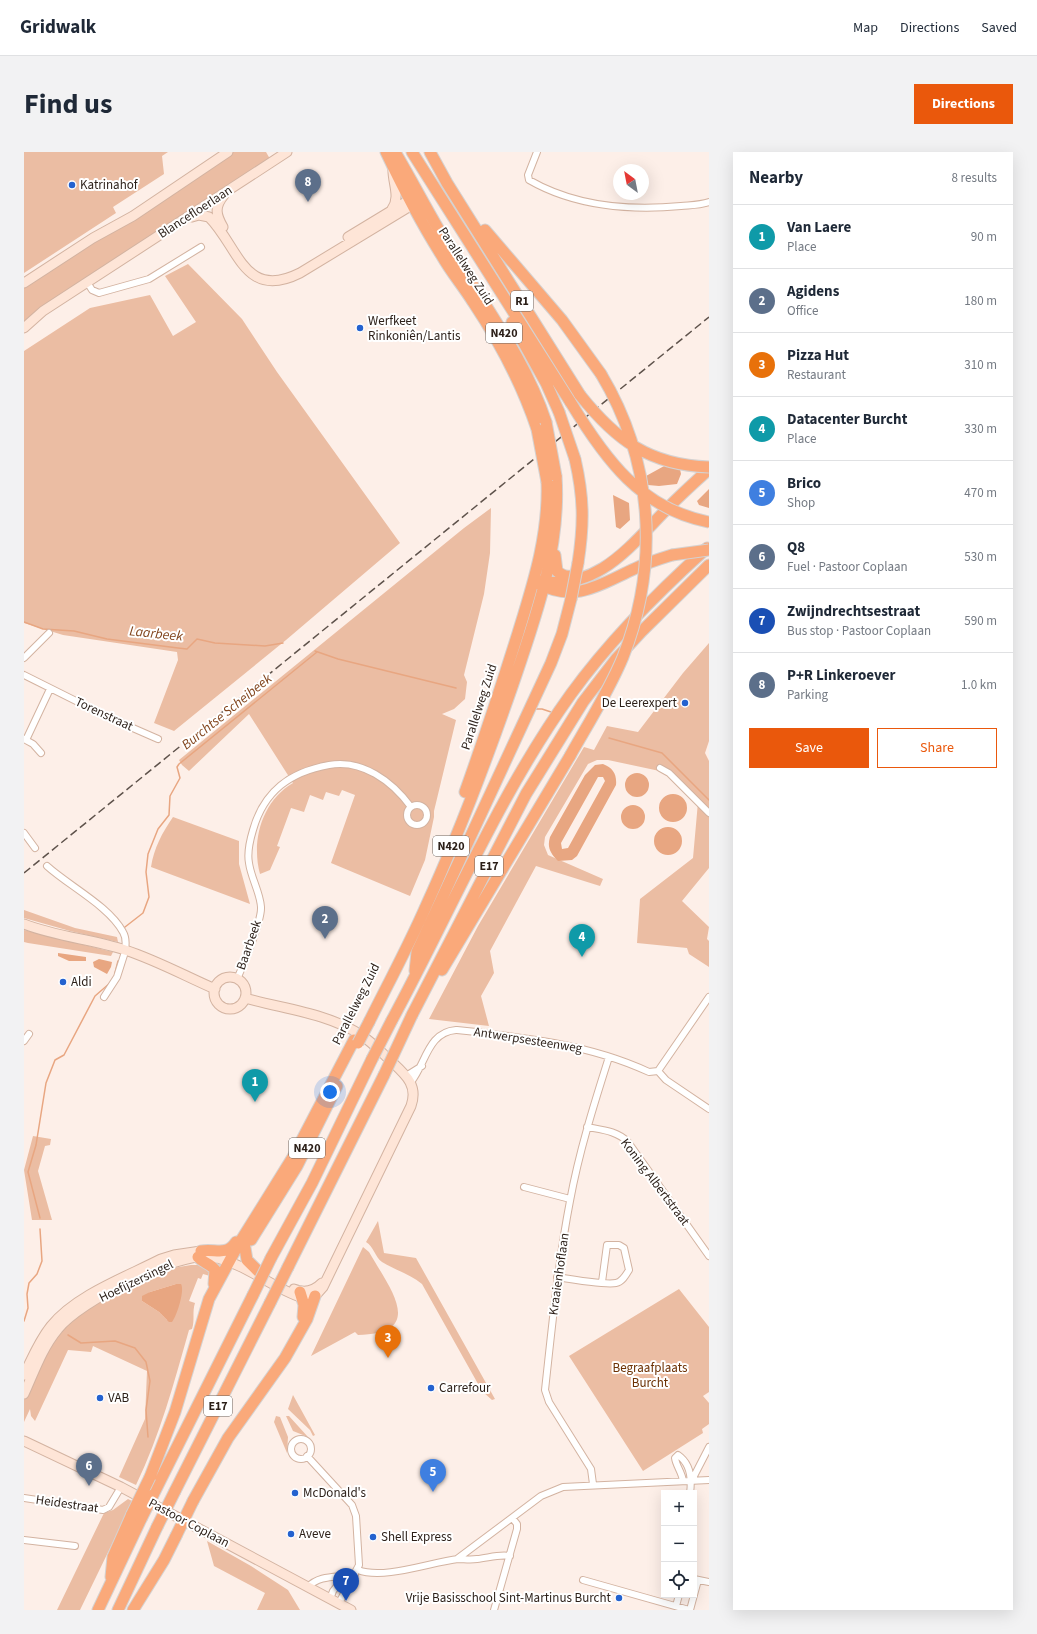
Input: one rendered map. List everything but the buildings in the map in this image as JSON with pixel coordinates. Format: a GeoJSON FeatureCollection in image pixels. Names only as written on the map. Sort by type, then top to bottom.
{"type":"FeatureCollection","features":[{"type":"Feature","properties":{"kind":"highway","name":"Parallelweg Zuid"},"geometry":{"type":"LineString","coordinates":[[386,152],[410,202],[443,258],[474,303],[505,356],[525,397],[537,429],[552,479],[540,582],[533,621],[504,693]]}},
{"type":"Feature","properties":{"kind":"highway","name":"N420"},"geometry":{"type":"LineString","coordinates":[[395,152],[420,196]]}},
{"type":"Feature","properties":{"kind":"highway","name":"R1"},"geometry":{"type":"LineString","coordinates":[[412,152],[602,450],[630,483],[644,494],[676,513],[709,522]]}},
{"type":"Feature","properties":{"kind":"highway","name":"R1"},"geometry":{"type":"LineString","coordinates":[[430,152],[463,208],[580,395],[598,418],[621,439],[648,454],[672,462],[709,468]]}},
{"type":"Feature","properties":{"kind":"highway","name":"Parallelweg Zuid"},"geometry":{"type":"LineString","coordinates":[[231,1260],[245,1234],[293,1157],[356,1041],[426,906],[495,722],[553,546],[558,509],[552,479],[546,422],[529,378],[420,196]]}},
{"type":"Feature","properties":{"kind":"highway"},"geometry":{"type":"LineString","coordinates":[[426,986],[446,965],[570,756],[622,658],[633,629],[641,598],[647,557],[646,509],[637,458],[618,404],[601,374],[562,320],[489,236],[480,223],[463,208]]}},
{"type":"Feature","properties":{"kind":"highway"},"geometry":{"type":"LineString","coordinates":[[414,978],[417,952],[534,701],[562,634],[578,564],[583,510],[581,484],[575,459],[559,412],[546,383],[521,339],[485,268]]}},
{"type":"Feature","properties":{"kind":"highway"},"geometry":{"type":"LineString","coordinates":[[540,582],[570,581],[587,577],[601,570],[624,552],[709,468]]}},
{"type":"Feature","properties":{"kind":"highway"},"geometry":{"type":"LineString","coordinates":[[553,546],[556,571],[561,575],[569,577],[587,577]]}},
{"type":"Feature","properties":{"kind":"highway","name":"E17"},"geometry":{"type":"LineString","coordinates":[[98,1610],[111,1584],[137,1517],[154,1480],[220,1365],[271,1258],[312,1183],[372,1059],[499,812],[571,694],[623,631],[668,584],[709,546]]}},
{"type":"Feature","properties":{"kind":"highway"},"geometry":{"type":"LineString","coordinates":[[540,582],[556,592],[588,590],[605,584],[654,560],[672,555],[709,550]]}},
{"type":"Feature","properties":{"kind":"highway","name":"E17"},"geometry":{"type":"LineString","coordinates":[[118,1610],[175,1490],[384,1075],[426,986],[526,794],[583,702],[632,642],[709,565]]}},
{"type":"Feature","properties":{"kind":"highway"},"geometry":{"type":"LineString","coordinates":[[533,621],[545,600],[556,592]]}},
{"type":"Feature","properties":{"kind":"highway","name":"Parallelweg Zuid"},"geometry":{"type":"LineString","coordinates":[[231,1260],[245,1248],[287,1183],[310,1142],[356,1041]]}},
{"type":"Feature","properties":{"kind":"highway"},"geometry":{"type":"LineString","coordinates":[[213,1291],[215,1270],[212,1265],[202,1261],[199,1254],[228,1251],[245,1234]]}},
{"type":"Feature","properties":{"kind":"highway"},"geometry":{"type":"LineString","coordinates":[[245,1248],[247,1260],[258,1271]]}},
{"type":"Feature","properties":{"kind":"highway"},"geometry":{"type":"LineString","coordinates":[[154,1480],[205,1313],[213,1291],[231,1260]]}},
{"type":"Feature","properties":{"kind":"highway"},"geometry":{"type":"LineString","coordinates":[[302,1295],[305,1312],[302,1326]]}},
{"type":"Feature","properties":{"kind":"highway"},"geometry":{"type":"LineString","coordinates":[[133,1610],[164,1560],[193,1501],[228,1438],[286,1358],[307,1319],[315,1296]]}},
{"type":"Feature","properties":{"kind":"street"},"geometry":{"type":"LineString","coordinates":[[24,283],[79,247],[133,216],[228,152]]}},
{"type":"Feature","properties":{"kind":"street","name":"Blancefloerlaan"},"geometry":{"type":"LineString","coordinates":[[24,328],[43,311],[287,152]]}},
{"type":"Feature","properties":{"kind":"street"},"geometry":{"type":"LineString","coordinates":[[537,152],[527,176],[529,180],[534,184],[570,198],[611,206],[657,208],[709,202]]}},
{"type":"Feature","properties":{"kind":"street"},"geometry":{"type":"LineString","coordinates":[[391,210],[396,204],[397,197],[393,178],[393,168]]}},
{"type":"Feature","properties":{"kind":"street"},"geometry":{"type":"LineString","coordinates":[[227,191],[216,208],[219,221],[246,263],[256,271],[267,275],[281,275],[294,271],[391,210],[410,202]]}},
{"type":"Feature","properties":{"kind":"street"},"geometry":{"type":"LineString","coordinates":[[183,220],[199,215],[209,217],[244,267],[255,276],[274,282],[284,281],[300,273],[420,196]]}},
{"type":"Feature","properties":{"kind":"street"},"geometry":{"type":"LineString","coordinates":[[87,282],[92,290],[99,293],[149,280],[201,247]]}},
{"type":"Feature","properties":{"kind":"street"},"geometry":{"type":"LineString","coordinates":[[24,658],[48,634]]}},
{"type":"Feature","properties":{"kind":"street","name":"Torenstraat"},"geometry":{"type":"LineString","coordinates":[[24,676],[158,739]]}},
{"type":"Feature","properties":{"kind":"street"},"geometry":{"type":"LineString","coordinates":[[41,754],[33,744],[25,740],[50,688]]}},
{"type":"Feature","properties":{"kind":"street","name":"Baarbeek"},"geometry":{"type":"LineString","coordinates":[[237,979],[260,914],[260,899],[248,862],[250,839],[257,816],[270,796],[287,780],[308,769],[331,764],[368,770],[377,774],[396,788],[411,807]]}},
{"type":"Feature","properties":{"kind":"street"},"geometry":{"type":"LineString","coordinates":[[660,768],[669,773],[709,813]]}},
{"type":"Feature","properties":{"kind":"street"},"geometry":{"type":"LineString","coordinates":[[24,833],[35,848]]}},
{"type":"Feature","properties":{"kind":"street"},"geometry":{"type":"LineString","coordinates":[[47,866],[107,912],[123,932],[126,942],[125,952],[117,977],[104,997]]}},
{"type":"Feature","properties":{"kind":"street"},"geometry":{"type":"LineString","coordinates":[[24,924],[154,960],[215,989]]}},
{"type":"Feature","properties":{"kind":"street"},"geometry":{"type":"LineString","coordinates":[[232,977],[237,979],[245,988],[245,998],[237,1007],[231,1009],[224,1008],[217,1002],[215,989],[219,982],[224,978],[232,977]]}},
{"type":"Feature","properties":{"kind":"street"},"geometry":{"type":"LineString","coordinates":[[658,1072],[709,997]]}},
{"type":"Feature","properties":{"kind":"street"},"geometry":{"type":"LineString","coordinates":[[245,998],[332,1021],[353,1030],[367,1039],[409,1079],[414,1095],[411,1106],[319,1293],[315,1296],[302,1295]]}},
{"type":"Feature","properties":{"kind":"street","name":"Antwerpsesteenweg"},"geometry":{"type":"LineString","coordinates":[[409,1079],[422,1066],[433,1042],[438,1036],[448,1030],[456,1030],[565,1044],[609,1057],[649,1072],[658,1072],[666,1080],[709,1109]]}},
{"type":"Feature","properties":{"kind":"street"},"geometry":{"type":"LineString","coordinates":[[24,1041],[29,1034]]}},
{"type":"Feature","properties":{"kind":"street","name":"Kraaienhoflaan"},"geometry":{"type":"LineString","coordinates":[[593,1484],[591,1469],[550,1402],[545,1390],[557,1277],[570,1199],[587,1127],[609,1057]]}},
{"type":"Feature","properties":{"kind":"street","name":"Koning Albertstraat"},"geometry":{"type":"LineString","coordinates":[[587,1127],[621,1135],[628,1142],[709,1256]]}},
{"type":"Feature","properties":{"kind":"street"},"geometry":{"type":"LineString","coordinates":[[524,1187],[570,1199]]}},
{"type":"Feature","properties":{"kind":"street"},"geometry":{"type":"LineString","coordinates":[[557,1277],[602,1282],[616,1283],[623,1279],[629,1270],[624,1248],[619,1245],[607,1245],[602,1282]]}},
{"type":"Feature","properties":{"kind":"street","name":"Hoefijzersingel"},"geometry":{"type":"LineString","coordinates":[[24,1394],[50,1339],[58,1328],[76,1312],[156,1269],[199,1254]]}},
{"type":"Feature","properties":{"kind":"street","name":"Hoefijzersingel"},"geometry":{"type":"LineString","coordinates":[[24,1375],[51,1326],[72,1306],[161,1259],[174,1255],[199,1254],[231,1260],[258,1271],[302,1295]]}},
{"type":"Feature","properties":{"kind":"street","name":"Hoefijzersingel"},"geometry":{"type":"LineString","coordinates":[[231,1260],[302,1295]]}},
{"type":"Feature","properties":{"kind":"street"},"geometry":{"type":"LineString","coordinates":[[302,1295],[313,1290],[326,1280]]}},
{"type":"Feature","properties":{"kind":"street","name":"Pastoor Coplaan"},"geometry":{"type":"LineString","coordinates":[[26,1441],[121,1487],[351,1610]]}},
{"type":"Feature","properties":{"kind":"street"},"geometry":{"type":"LineString","coordinates":[[690,1490],[692,1480],[709,1446]]}},
{"type":"Feature","properties":{"kind":"street"},"geometry":{"type":"LineString","coordinates":[[683,1481],[682,1472],[675,1461],[675,1458],[678,1455],[689,1468],[692,1480]]}},
{"type":"Feature","properties":{"kind":"street"},"geometry":{"type":"LineString","coordinates":[[307,1456],[352,1505],[356,1516],[360,1555],[356,1572],[339,1603]]}},
{"type":"Feature","properties":{"kind":"street"},"geometry":{"type":"LineString","coordinates":[[457,1559],[541,1496],[563,1487],[593,1484],[709,1480]]}},
{"type":"Feature","properties":{"kind":"street","name":"Heidestraat"},"geometry":{"type":"LineString","coordinates":[[24,1498],[103,1510],[109,1507],[121,1487]]}},
{"type":"Feature","properties":{"kind":"street"},"geometry":{"type":"LineString","coordinates":[[494,1610],[517,1529],[517,1524],[513,1518]]}},
{"type":"Feature","properties":{"kind":"street"},"geometry":{"type":"LineString","coordinates":[[24,1540],[75,1546]]}},
{"type":"Feature","properties":{"kind":"street"},"geometry":{"type":"LineString","coordinates":[[308,1586],[314,1581],[322,1578],[345,1576],[356,1572],[371,1573],[422,1567],[457,1559],[474,1560],[504,1555],[510,1556]]}},
{"type":"Feature","properties":{"kind":"street"},"geometry":{"type":"LineString","coordinates":[[330,1599],[333,1591],[345,1576]]}},
{"type":"Feature","properties":{"kind":"street"},"geometry":{"type":"LineString","coordinates":[[583,1580],[690,1610],[693,1598]]}},
{"type":"Feature","properties":{"kind":"street"},"geometry":{"type":"LineString","coordinates":[[697,1580],[709,1582]]}},
{"type":"Feature","properties":{"kind":"green space"},"geometry":{"type":"Polygon","coordinates":[[[24,152],[168,152],[162,156],[164,174],[113,207],[116,213],[24,273],[24,152]]]}},
{"type":"Feature","properties":{"kind":"green space"},"geometry":{"type":"Polygon","coordinates":[[[232,152],[266,152],[270,159],[24,325],[24,285],[232,152]]]}},
{"type":"Feature","properties":{"kind":"green space"},"geometry":{"type":"Polygon","coordinates":[[[188,264],[242,319],[277,372],[400,543],[286,640],[174,731],[154,723],[178,660],[177,652],[63,635],[24,623],[24,351],[90,308],[150,295],[173,336],[196,322],[165,276],[188,264]]]}},
{"type":"Feature","properties":{"kind":"green space"},"geometry":{"type":"Polygon","coordinates":[[[491,508],[490,553],[484,594],[464,675],[467,682],[465,699],[454,709],[442,714],[456,720],[434,811],[425,860],[410,896],[331,863],[355,795],[342,790],[339,796],[326,792],[323,800],[310,795],[304,812],[291,808],[277,846],[280,847],[270,870],[260,874],[257,848],[258,835],[262,823],[274,800],[282,791],[293,783],[249,714],[189,771],[179,760],[464,528],[491,508]]]}},
{"type":"Feature","properties":{"kind":"green space"},"geometry":{"type":"Polygon","coordinates":[[[709,643],[709,741],[705,753],[709,761],[709,868],[682,901],[709,927],[707,939],[709,941],[709,967],[689,954],[687,948],[637,943],[640,899],[693,858],[698,802],[669,773],[608,760],[597,760],[588,764],[545,837],[544,845],[548,855],[603,879],[600,886],[536,866],[490,951],[494,973],[481,996],[489,1026],[429,1019],[478,926],[584,747],[594,750],[607,726],[638,732],[683,673],[709,643]]]}},
{"type":"Feature","properties":{"kind":"green space"},"geometry":{"type":"Polygon","coordinates":[[[173,817],[239,841],[239,864],[250,904],[151,867],[154,853],[159,841],[173,817]]]}},
{"type":"Feature","properties":{"kind":"green space"},"geometry":{"type":"Polygon","coordinates":[[[24,910],[75,928],[117,937],[118,942],[70,931],[24,918],[24,910]]]}},
{"type":"Feature","properties":{"kind":"green space"},"geometry":{"type":"Polygon","coordinates":[[[24,930],[113,952],[111,956],[28,943],[24,942],[24,930]]]}},
{"type":"Feature","properties":{"kind":"green space"},"geometry":{"type":"Polygon","coordinates":[[[33,1136],[51,1139],[50,1145],[45,1146],[38,1171],[52,1220],[32,1220],[24,1170],[33,1136]]]}},
{"type":"Feature","properties":{"kind":"green space"},"geometry":{"type":"Polygon","coordinates":[[[378,1221],[384,1253],[416,1258],[495,1399],[492,1400],[482,1391],[422,1284],[413,1277],[382,1262],[366,1242],[378,1221]]]}},
{"type":"Feature","properties":{"kind":"green space"},"geometry":{"type":"Polygon","coordinates":[[[363,1247],[369,1252],[393,1293],[397,1306],[398,1318],[392,1327],[379,1333],[358,1335],[355,1332],[311,1356],[363,1247]]]}},
{"type":"Feature","properties":{"kind":"green space"},"geometry":{"type":"Polygon","coordinates":[[[202,1265],[209,1271],[210,1276],[203,1274],[201,1279],[198,1278],[189,1301],[195,1303],[192,1329],[189,1330],[159,1428],[145,1466],[136,1485],[119,1477],[145,1419],[147,1371],[93,1346],[91,1352],[68,1350],[35,1421],[31,1416],[30,1409],[24,1422],[24,1400],[51,1343],[71,1319],[111,1294],[132,1287],[173,1268],[202,1265]],[[176,1284],[150,1292],[142,1301],[159,1312],[167,1320],[176,1284]]]}},
{"type":"Feature","properties":{"kind":"green space","name":"Begraafplaats Burcht"},"geometry":{"type":"Polygon","coordinates":[[[679,1289],[709,1327],[709,1392],[703,1396],[709,1403],[709,1424],[702,1429],[703,1433],[643,1471],[569,1356],[679,1289]]]}},
{"type":"Feature","properties":{"kind":"green space"},"geometry":{"type":"Polygon","coordinates":[[[293,1395],[315,1435],[313,1436],[310,1430],[288,1409],[293,1395]]]}},
{"type":"Feature","properties":{"kind":"green space"},"geometry":{"type":"Polygon","coordinates":[[[276,1416],[280,1417],[288,1437],[287,1453],[274,1422],[276,1416]]]}},
{"type":"Feature","properties":{"kind":"green space"},"geometry":{"type":"Polygon","coordinates":[[[286,1416],[289,1416],[308,1437],[293,1431],[286,1416]]]}},
{"type":"Feature","properties":{"kind":"green space"},"geometry":{"type":"Polygon","coordinates":[[[128,1499],[132,1501],[130,1507],[80,1610],[57,1610],[104,1513],[113,1510],[128,1499]]]}},
{"type":"Feature","properties":{"kind":"green space"},"geometry":{"type":"Polygon","coordinates":[[[207,1541],[251,1566],[288,1590],[300,1610],[257,1610],[265,1593],[214,1566],[207,1541]]]}},
{"type":"Feature","properties":{"kind":"shaded area"},"geometry":{"type":"Polygon","coordinates":[[[666,465],[680,469],[681,474],[677,484],[659,486],[648,485],[646,476],[666,465]]]}},
{"type":"Feature","properties":{"kind":"shaded area"},"geometry":{"type":"Polygon","coordinates":[[[709,489],[709,508],[699,505],[697,501],[709,489]]]}},
{"type":"Feature","properties":{"kind":"shaded area"},"geometry":{"type":"Polygon","coordinates":[[[613,495],[629,503],[630,520],[620,529],[616,527],[613,495]]]}},
{"type":"Feature","properties":{"kind":"shaded area"},"geometry":{"type":"Polygon","coordinates":[[[603,764],[609,767],[614,772],[616,785],[577,856],[572,860],[558,861],[550,850],[550,837],[585,775],[595,765],[603,764]],[[598,777],[561,843],[562,849],[568,848],[605,781],[603,777],[598,777]]]}},
{"type":"Feature","properties":{"kind":"shaded area"},"geometry":{"type":"Polygon","coordinates":[[[637,773],[646,776],[649,785],[646,794],[637,797],[628,794],[625,785],[628,776],[637,773]]]}},
{"type":"Feature","properties":{"kind":"shaded area"},"geometry":{"type":"Polygon","coordinates":[[[673,794],[683,798],[687,808],[683,818],[673,822],[663,818],[659,808],[663,798],[673,794]]]}},
{"type":"Feature","properties":{"kind":"shaded area"},"geometry":{"type":"Polygon","coordinates":[[[633,805],[642,808],[645,817],[642,826],[633,829],[624,826],[621,817],[624,808],[633,805]]]}},
{"type":"Feature","properties":{"kind":"shaded area"},"geometry":{"type":"Polygon","coordinates":[[[668,827],[678,831],[682,841],[678,851],[668,855],[658,851],[654,841],[658,831],[668,827]]]}},
{"type":"Feature","properties":{"kind":"shaded area"},"geometry":{"type":"Polygon","coordinates":[[[58,953],[86,957],[86,961],[69,961],[58,956],[58,953]]]}},
{"type":"Feature","properties":{"kind":"shaded area"},"geometry":{"type":"Polygon","coordinates":[[[99,959],[112,962],[107,974],[94,967],[93,962],[99,959]]]}},
{"type":"Feature","properties":{"kind":"shaded area"},"geometry":{"type":"Polygon","coordinates":[[[176,1284],[181,1284],[182,1292],[174,1319],[172,1322],[169,1322],[159,1312],[142,1301],[142,1296],[176,1284]]]}},
{"type":"Feature","properties":{"kind":"waterway","name":"Laarbeek"},"geometry":{"type":"LineString","coordinates":[[24,622],[43,629],[74,631],[107,639],[187,649],[197,639],[215,643],[265,646],[283,643]]}},
{"type":"Feature","properties":{"kind":"waterway","name":"Laarbeek"},"geometry":{"type":"LineString","coordinates":[[315,651],[338,659],[456,688]]}},
{"type":"Feature","properties":{"kind":"waterway","name":"Burchtse Scheibeek"},"geometry":{"type":"LineString","coordinates":[[125,927],[143,913],[149,897],[146,872],[148,854],[158,829],[169,815],[170,796],[180,778],[177,767],[179,764],[317,652]]}},
{"type":"Feature","properties":{"kind":"waterway"},"geometry":{"type":"LineString","coordinates":[[534,709],[542,709],[554,713]]}},
{"type":"Feature","properties":{"kind":"waterway","name":"Laarbeek"},"geometry":{"type":"LineString","coordinates":[[609,738],[662,753],[709,800]]}},
{"type":"Feature","properties":{"kind":"waterway","name":"Burchtse Scheibeek"},"geometry":{"type":"LineString","coordinates":[[115,973],[118,961]]}},
{"type":"Feature","properties":{"kind":"waterway","name":"Burchtse Scheibeek"},"geometry":{"type":"LineString","coordinates":[[40,1218],[28,1172],[36,1145],[46,1083],[55,1060],[64,1055],[95,996],[110,983]]}},
{"type":"Feature","properties":{"kind":"waterway","name":"Burchtse Scheibeek"},"geometry":{"type":"LineString","coordinates":[[24,1321],[28,1308],[27,1294],[29,1283],[37,1274],[42,1261],[40,1229]]}},
{"type":"Feature","properties":{"kind":"waterway"},"geometry":{"type":"LineString","coordinates":[[68,1335],[81,1343],[115,1341],[135,1348],[146,1362],[150,1381],[146,1410],[148,1437]]}},
{"type":"Feature","properties":{"kind":"railway"},"geometry":{"type":"LineString","coordinates":[[24,873],[709,317]]}},
{"type":"Feature","properties":{"kind":"place","name":"Katrinahof"},"geometry":{"type":"Point","coordinates":[72,185]}},
{"type":"Feature","properties":{"kind":"place","name":"P+R Linkeroever"},"geometry":{"type":"Point","coordinates":[308,202]}},
{"type":"Feature","properties":{"kind":"place","name":"Werfkeet Rinkoniên/Lantis"},"geometry":{"type":"Point","coordinates":[360,328]}},
{"type":"Feature","properties":{"kind":"place","name":"De Leerexpert"},"geometry":{"type":"Point","coordinates":[685,703]}},
{"type":"Feature","properties":{"kind":"place","name":"Agidens"},"geometry":{"type":"Point","coordinates":[325,939]}},
{"type":"Feature","properties":{"kind":"place","name":"Datacenter Burcht"},"geometry":{"type":"Point","coordinates":[582,957]}},
{"type":"Feature","properties":{"kind":"place","name":"Aldi"},"geometry":{"type":"Point","coordinates":[63,982]}},
{"type":"Feature","properties":{"kind":"place","name":"Van Laere"},"geometry":{"type":"Point","coordinates":[255,1102]}},
{"type":"Feature","properties":{"kind":"place","name":"Pizza Hut"},"geometry":{"type":"Point","coordinates":[388,1358]}},
{"type":"Feature","properties":{"kind":"place","name":"Carrefour"},"geometry":{"type":"Point","coordinates":[431,1388]}},
{"type":"Feature","properties":{"kind":"place","name":"VAB"},"geometry":{"type":"Point","coordinates":[100,1398]}},
{"type":"Feature","properties":{"kind":"place","name":"Q8"},"geometry":{"type":"Point","coordinates":[89,1486]}},
{"type":"Feature","properties":{"kind":"place","name":"Brico"},"geometry":{"type":"Point","coordinates":[433,1492]}},
{"type":"Feature","properties":{"kind":"place","name":"McDonald's"},"geometry":{"type":"Point","coordinates":[295,1493]}},
{"type":"Feature","properties":{"kind":"place","name":"Aveve"},"geometry":{"type":"Point","coordinates":[291,1534]}},
{"type":"Feature","properties":{"kind":"place","name":"Shell Express"},"geometry":{"type":"Point","coordinates":[373,1537]}},
{"type":"Feature","properties":{"kind":"place","name":"Vrije Basisschool Sint-Martinus Burcht"},"geometry":{"type":"Point","coordinates":[619,1598]}},
{"type":"Feature","properties":{"kind":"place","name":"Zwijndrechtsestraat"},"geometry":{"type":"Point","coordinates":[346,1601]}}]}
